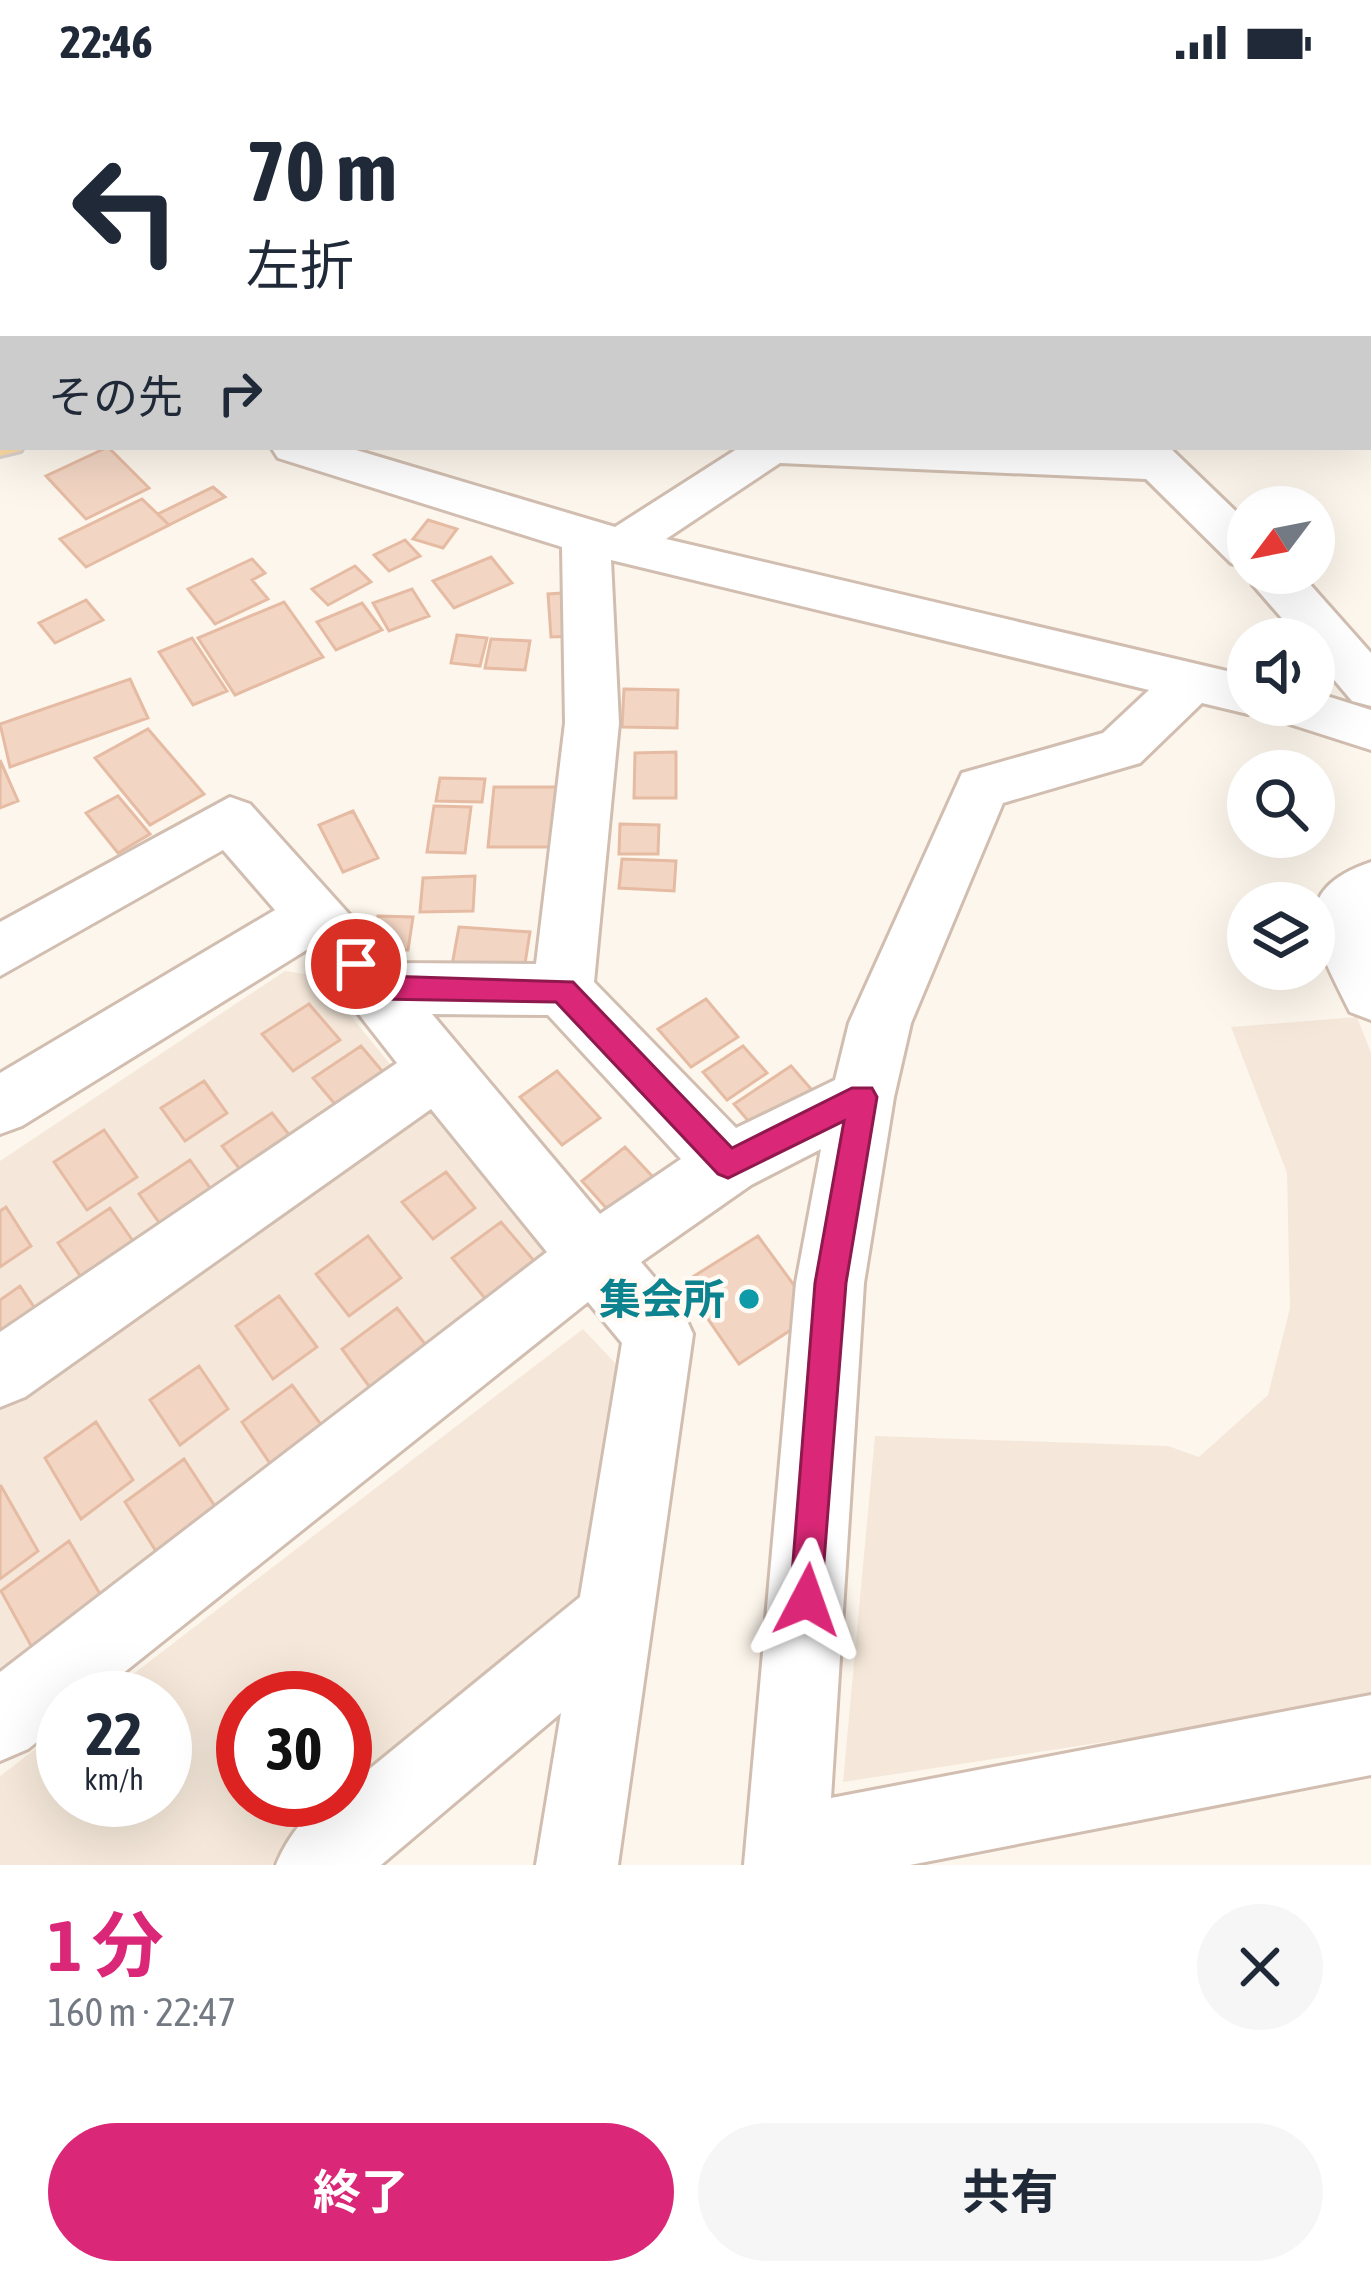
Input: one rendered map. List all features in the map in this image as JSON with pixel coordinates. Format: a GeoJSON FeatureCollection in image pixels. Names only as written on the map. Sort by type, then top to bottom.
{"type":"FeatureCollection","features":[{"type":"Feature","properties":{"kind":"street"},"geometry":{"type":"LineString","coordinates":[[304,450],[605,541],[1227,690]]}},
{"type":"Feature","properties":{"kind":"street"},"geometry":{"type":"LineString","coordinates":[[605,541],[767,450]]}},
{"type":"Feature","properties":{"kind":"street"},"geometry":{"type":"LineString","coordinates":[[879,450],[1149,455],[1227,531]]}},
{"type":"Feature","properties":{"kind":"street"},"geometry":{"type":"LineString","coordinates":[[563,990],[592,723],[605,541]]}},
{"type":"Feature","properties":{"kind":"street"},"geometry":{"type":"LineString","coordinates":[[1289,594],[1371,687]]}},
{"type":"Feature","properties":{"kind":"street"},"geometry":{"type":"LineString","coordinates":[[1191,682],[1121,748],[982,788],[880,1023],[862,1097],[830,1283],[786,1856],[1371,1735]]}},
{"type":"Feature","properties":{"kind":"street"},"geometry":{"type":"LineString","coordinates":[[1335,718],[1371,730]]}},
{"type":"Feature","properties":{"kind":"street"},"geometry":{"type":"LineString","coordinates":[[0,951],[230,819],[378,988],[437,1070],[658,1334],[577,1865]]}},
{"type":"Feature","properties":{"kind":"street"},"geometry":{"type":"LineString","coordinates":[[1371,885],[1338,909],[1371,994]]}},
{"type":"Feature","properties":{"kind":"street"},"geometry":{"type":"LineString","coordinates":[[0,1106],[314,916]]}},
{"type":"Feature","properties":{"kind":"street"},"geometry":{"type":"LineString","coordinates":[[378,988],[563,990],[728,1165]]}},
{"type":"Feature","properties":{"kind":"street"},"geometry":{"type":"LineString","coordinates":[[0,1373],[437,1070]]}},
{"type":"Feature","properties":{"kind":"street"},"geometry":{"type":"LineString","coordinates":[[0,1720],[593,1257],[728,1165],[862,1097]]}},
{"type":"Feature","properties":{"kind":"street"},"geometry":{"type":"LineString","coordinates":[[317,1865],[613,1619]]}},
{"type":"Feature","properties":{"kind":"shaded area"},"geometry":{"type":"Polygon","coordinates":[[[285,971],[318,976],[561,1273],[0,1696],[0,1161],[285,971]]]}},
{"type":"Feature","properties":{"kind":"shaded area"},"geometry":{"type":"Polygon","coordinates":[[[1357,1017],[1371,1053],[1371,1701],[843,1782],[875,1436],[1168,1446],[1199,1457],[1268,1395],[1290,1308],[1287,1173],[1231,1027],[1357,1017]]]}},
{"type":"Feature","properties":{"kind":"shaded area"},"geometry":{"type":"Polygon","coordinates":[[[583,1329],[633,1382],[602,1582],[372,1779],[372,1671],[216,1671],[216,1827],[315,1827],[271,1865],[0,1865],[0,1776],[36,1749],[36,1827],[192,1827],[192,1671],[137,1671],[583,1329]]]}},
{"type":"Feature","properties":{"kind":"building"},"geometry":{"type":"Polygon","coordinates":[[[111,450],[149,488],[86,519],[46,476],[111,450]]]}},
{"type":"Feature","properties":{"kind":"building"},"geometry":{"type":"Polygon","coordinates":[[[213,487],[225,497],[169,525],[158,514],[213,487]]]}},
{"type":"Feature","properties":{"kind":"building"},"geometry":{"type":"Polygon","coordinates":[[[142,499],[169,525],[86,567],[60,539],[142,499]]]}},
{"type":"Feature","properties":{"kind":"building"},"geometry":{"type":"Polygon","coordinates":[[[428,520],[457,529],[443,548],[413,539],[428,520]]]}},
{"type":"Feature","properties":{"kind":"building"},"geometry":{"type":"Polygon","coordinates":[[[405,540],[420,556],[389,571],[374,555],[405,540]]]}},
{"type":"Feature","properties":{"kind":"building"},"geometry":{"type":"Polygon","coordinates":[[[491,557],[512,583],[454,608],[433,581],[491,557]]]}},
{"type":"Feature","properties":{"kind":"building"},"geometry":{"type":"Polygon","coordinates":[[[252,559],[265,573],[252,580],[268,599],[215,624],[188,589],[252,559]]]}},
{"type":"Feature","properties":{"kind":"building"},"geometry":{"type":"Polygon","coordinates":[[[355,566],[371,582],[328,605],[312,589],[355,566]]]}},
{"type":"Feature","properties":{"kind":"building"},"geometry":{"type":"Polygon","coordinates":[[[412,589],[429,616],[389,631],[373,603],[412,589]]]}},
{"type":"Feature","properties":{"kind":"building"},"geometry":{"type":"Polygon","coordinates":[[[577,592],[579,636],[551,637],[548,594],[577,592]]]}},
{"type":"Feature","properties":{"kind":"building"},"geometry":{"type":"Polygon","coordinates":[[[86,600],[103,620],[55,643],[39,623],[86,600]]]}},
{"type":"Feature","properties":{"kind":"building"},"geometry":{"type":"Polygon","coordinates":[[[284,602],[323,657],[235,695],[198,638],[284,602]]]}},
{"type":"Feature","properties":{"kind":"building"},"geometry":{"type":"Polygon","coordinates":[[[362,603],[382,630],[336,650],[317,622],[362,603]]]}},
{"type":"Feature","properties":{"kind":"building"},"geometry":{"type":"Polygon","coordinates":[[[457,635],[487,638],[480,666],[451,663],[457,635]]]}},
{"type":"Feature","properties":{"kind":"building"},"geometry":{"type":"Polygon","coordinates":[[[192,638],[227,691],[193,705],[159,652],[192,638]]]}},
{"type":"Feature","properties":{"kind":"building"},"geometry":{"type":"Polygon","coordinates":[[[491,639],[530,641],[525,670],[485,668],[491,639]]]}},
{"type":"Feature","properties":{"kind":"building"},"geometry":{"type":"Polygon","coordinates":[[[130,679],[148,718],[10,767],[0,724],[130,679]]]}},
{"type":"Feature","properties":{"kind":"building"},"geometry":{"type":"Polygon","coordinates":[[[624,689],[678,690],[677,728],[622,727],[624,689]]]}},
{"type":"Feature","properties":{"kind":"building"},"geometry":{"type":"Polygon","coordinates":[[[148,729],[204,794],[150,825],[95,758],[148,729]]]}},
{"type":"Feature","properties":{"kind":"building"},"geometry":{"type":"Polygon","coordinates":[[[676,752],[676,798],[634,798],[635,753],[676,752]]]}},
{"type":"Feature","properties":{"kind":"building"},"geometry":{"type":"Polygon","coordinates":[[[0,760],[18,801],[0,808],[0,760]]]}},
{"type":"Feature","properties":{"kind":"building"},"geometry":{"type":"Polygon","coordinates":[[[440,778],[485,779],[482,802],[436,801],[440,778]]]}},
{"type":"Feature","properties":{"kind":"building"},"geometry":{"type":"Polygon","coordinates":[[[494,787],[560,787],[557,847],[488,847],[494,787]]]}},
{"type":"Feature","properties":{"kind":"building"},"geometry":{"type":"Polygon","coordinates":[[[118,796],[150,834],[118,853],[86,813],[118,796]]]}},
{"type":"Feature","properties":{"kind":"building"},"geometry":{"type":"Polygon","coordinates":[[[434,806],[471,807],[465,853],[427,852],[434,806]]]}},
{"type":"Feature","properties":{"kind":"building"},"geometry":{"type":"Polygon","coordinates":[[[353,811],[378,858],[343,872],[319,825],[353,811]]]}},
{"type":"Feature","properties":{"kind":"building"},"geometry":{"type":"Polygon","coordinates":[[[620,824],[659,825],[658,854],[619,854],[620,824]]]}},
{"type":"Feature","properties":{"kind":"building"},"geometry":{"type":"Polygon","coordinates":[[[622,859],[676,861],[674,891],[619,888],[622,859]]]}},
{"type":"Feature","properties":{"kind":"building"},"geometry":{"type":"Polygon","coordinates":[[[475,876],[473,911],[420,912],[423,878],[475,876]]]}},
{"type":"Feature","properties":{"kind":"building"},"geometry":{"type":"Polygon","coordinates":[[[378,916],[413,917],[408,950],[373,950],[378,916]]]}},
{"type":"Feature","properties":{"kind":"building"},"geometry":{"type":"Polygon","coordinates":[[[459,927],[530,932],[524,970],[452,965],[459,927]]]}},
{"type":"Feature","properties":{"kind":"building"},"geometry":{"type":"Polygon","coordinates":[[[706,999],[738,1037],[691,1067],[658,1029],[706,999]]]}},
{"type":"Feature","properties":{"kind":"building"},"geometry":{"type":"Polygon","coordinates":[[[309,1004],[340,1040],[293,1071],[262,1034],[309,1004]]]}},
{"type":"Feature","properties":{"kind":"building"},"geometry":{"type":"Polygon","coordinates":[[[361,1046],[393,1084],[345,1116],[313,1078],[361,1046]]]}},
{"type":"Feature","properties":{"kind":"building"},"geometry":{"type":"Polygon","coordinates":[[[743,1046],[767,1073],[727,1100],[703,1072],[743,1046]]]}},
{"type":"Feature","properties":{"kind":"building"},"geometry":{"type":"Polygon","coordinates":[[[791,1066],[818,1097],[761,1136],[734,1104],[791,1066]]]}},
{"type":"Feature","properties":{"kind":"building"},"geometry":{"type":"Polygon","coordinates":[[[557,1071],[600,1118],[562,1145],[520,1097],[557,1071]]]}},
{"type":"Feature","properties":{"kind":"building"},"geometry":{"type":"Polygon","coordinates":[[[204,1081],[227,1113],[185,1141],[161,1108],[204,1081]]]}},
{"type":"Feature","properties":{"kind":"building"},"geometry":{"type":"Polygon","coordinates":[[[272,1113],[298,1146],[248,1180],[222,1146],[272,1113]]]}},
{"type":"Feature","properties":{"kind":"building"},"geometry":{"type":"Polygon","coordinates":[[[104,1130],[137,1177],[87,1210],[54,1162],[104,1130]]]}},
{"type":"Feature","properties":{"kind":"building"},"geometry":{"type":"Polygon","coordinates":[[[625,1147],[667,1192],[623,1227],[582,1181],[625,1147]]]}},
{"type":"Feature","properties":{"kind":"building"},"geometry":{"type":"Polygon","coordinates":[[[190,1160],[223,1206],[172,1241],[139,1194],[190,1160]]]}},
{"type":"Feature","properties":{"kind":"building"},"geometry":{"type":"Polygon","coordinates":[[[446,1172],[475,1208],[433,1239],[402,1202],[446,1172]]]}},
{"type":"Feature","properties":{"kind":"building"},"geometry":{"type":"Polygon","coordinates":[[[6,1207],[31,1246],[0,1267],[0,1211],[6,1207]]]}},
{"type":"Feature","properties":{"kind":"building"},"geometry":{"type":"Polygon","coordinates":[[[110,1208],[140,1251],[87,1286],[58,1243],[110,1208]]]}},
{"type":"Feature","properties":{"kind":"building"},"geometry":{"type":"Polygon","coordinates":[[[501,1222],[541,1269],[492,1307],[452,1258],[501,1222]]]}},
{"type":"Feature","properties":{"kind":"building"},"geometry":{"type":"Polygon","coordinates":[[[368,1236],[401,1278],[349,1316],[316,1274],[368,1236]]]}},
{"type":"Feature","properties":{"kind":"building","name":"集会所"},"geometry":{"type":"Polygon","coordinates":[[[758,1236],[815,1314],[739,1364],[683,1283],[758,1236]]]}},
{"type":"Feature","properties":{"kind":"building"},"geometry":{"type":"Polygon","coordinates":[[[20,1286],[40,1316],[0,1343],[0,1300],[20,1286]]]}},
{"type":"Feature","properties":{"kind":"building"},"geometry":{"type":"Polygon","coordinates":[[[279,1296],[317,1347],[273,1379],[236,1326],[279,1296]]]}},
{"type":"Feature","properties":{"kind":"building"},"geometry":{"type":"Polygon","coordinates":[[[397,1308],[435,1357],[379,1400],[342,1349],[397,1308]]]}},
{"type":"Feature","properties":{"kind":"building"},"geometry":{"type":"Polygon","coordinates":[[[199,1366],[228,1409],[180,1445],[150,1400],[199,1366]]]}},
{"type":"Feature","properties":{"kind":"building"},"geometry":{"type":"Polygon","coordinates":[[[292,1385],[322,1426],[271,1465],[242,1422],[292,1385]]]}},
{"type":"Feature","properties":{"kind":"building"},"geometry":{"type":"Polygon","coordinates":[[[96,1422],[133,1480],[81,1519],[45,1458],[96,1422]]]}},
{"type":"Feature","properties":{"kind":"building"},"geometry":{"type":"Polygon","coordinates":[[[184,1459],[218,1511],[159,1556],[125,1502],[184,1459]]]}},
{"type":"Feature","properties":{"kind":"building"},"geometry":{"type":"Polygon","coordinates":[[[0,1486],[38,1551],[0,1579],[0,1486]]]}},
{"type":"Feature","properties":{"kind":"building"},"geometry":{"type":"Polygon","coordinates":[[[69,1541],[103,1599],[34,1651],[1,1591],[69,1541]]]}},
{"type":"Feature","properties":{"kind":"place","name":"集会所"},"geometry":{"type":"Point","coordinates":[749,1299]}},
{"type":"Feature","properties":{"kind":"route"},"geometry":{"type":"LineString","coordinates":[[356,964],[378,988],[563,990],[728,1165],[862,1097],[830,1283],[807,1600]]}}]}
